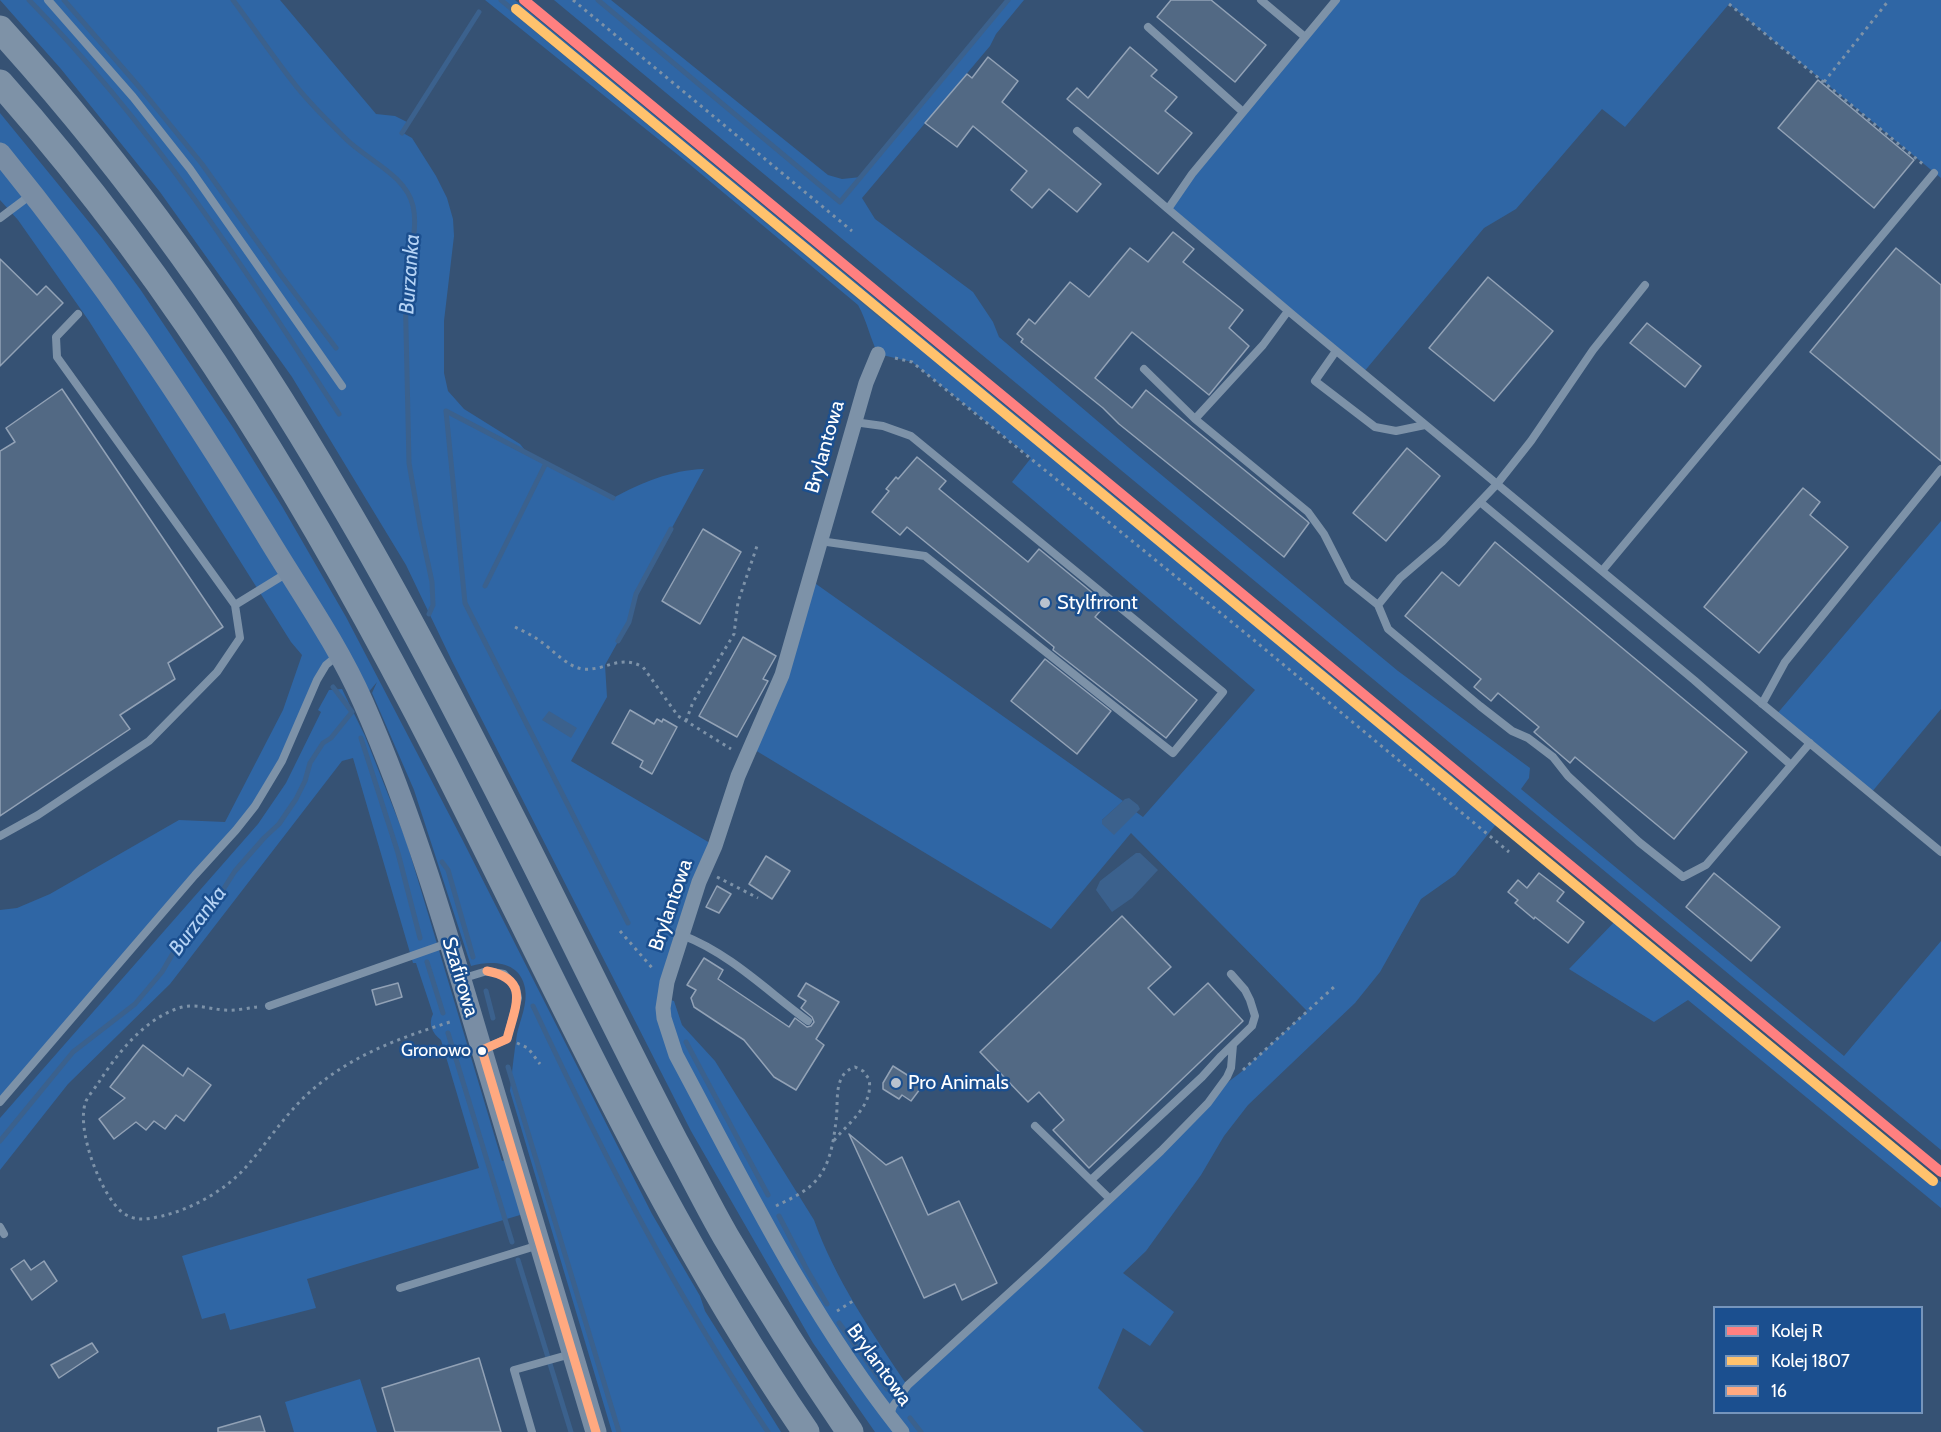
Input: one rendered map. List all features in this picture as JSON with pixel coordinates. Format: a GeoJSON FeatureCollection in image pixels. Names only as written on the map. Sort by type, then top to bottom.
{"type":"FeatureCollection","features":[{"type":"Feature","properties":{"kind":"highway"},"geometry":{"type":"LineString","coordinates":[[0,29],[94,139],[173,242],[248,350],[304,438],[372,554],[440,679],[652,1097],[724,1233],[802,1363],[850,1432]]}},
{"type":"Feature","properties":{"kind":"highway"},"geometry":{"type":"LineString","coordinates":[[0,83],[116,225],[183,318],[290,484],[352,591],[444,764],[618,1114],[693,1253],[771,1382],[806,1432]]}},
{"type":"Feature","properties":{"kind":"street","name":"Szafirowa"},"geometry":{"type":"LineString","coordinates":[[0,153],[101,282],[162,372],[216,454],[339,655],[362,700],[401,792],[461,979],[596,1432]]}},
{"type":"Feature","properties":{"kind":"street","name":"Brylantowa"},"geometry":{"type":"LineString","coordinates":[[878,354],[866,383],[782,675],[731,795],[667,981],[663,1008],[666,1030],[671,1043],[761,1214],[822,1321],[902,1432]]}},
{"type":"Feature","properties":{"kind":"lane"},"geometry":{"type":"LineString","coordinates":[[48,0],[133,97],[190,169],[342,386]]}},
{"type":"Feature","properties":{"kind":"lane"},"geometry":{"type":"LineString","coordinates":[[1261,0],[1305,37]]}},
{"type":"Feature","properties":{"kind":"lane"},"geometry":{"type":"LineString","coordinates":[[1168,209],[1192,174],[1336,0]]}},
{"type":"Feature","properties":{"kind":"lane"},"geometry":{"type":"LineString","coordinates":[[1148,27],[1243,112]]}},
{"type":"Feature","properties":{"kind":"lane"},"geometry":{"type":"LineString","coordinates":[[1077,131],[1288,311],[1941,852]]}},
{"type":"Feature","properties":{"kind":"lane"},"geometry":{"type":"LineString","coordinates":[[1602,571],[1934,173]]}},
{"type":"Feature","properties":{"kind":"lane"},"geometry":{"type":"LineString","coordinates":[[0,219],[33,193]]}},
{"type":"Feature","properties":{"kind":"lane"},"geometry":{"type":"LineString","coordinates":[[1378,605],[1400,578],[1442,542],[1497,484],[1531,441],[1593,350],[1645,285]]}},
{"type":"Feature","properties":{"kind":"lane"},"geometry":{"type":"LineString","coordinates":[[1196,419],[1263,345],[1288,311]]}},
{"type":"Feature","properties":{"kind":"lane"},"geometry":{"type":"LineString","coordinates":[[0,836],[38,815],[149,741],[217,672],[240,638],[235,605],[57,357],[56,337],[78,314]]}},
{"type":"Feature","properties":{"kind":"lane"},"geometry":{"type":"LineString","coordinates":[[1336,351],[1315,381],[1375,428],[1396,431],[1425,425]]}},
{"type":"Feature","properties":{"kind":"lane"},"geometry":{"type":"LineString","coordinates":[[1144,369],[1196,419],[1308,512],[1324,534],[1348,581],[1378,605],[1388,629],[1512,731],[1528,738],[1553,758],[1568,776],[1639,842],[1683,876],[1706,865],[1810,743]]}},
{"type":"Feature","properties":{"kind":"lane"},"geometry":{"type":"LineString","coordinates":[[820,541],[925,556],[1173,753],[1223,692],[911,436],[890,428],[855,422]]}},
{"type":"Feature","properties":{"kind":"lane"},"geometry":{"type":"LineString","coordinates":[[1762,704],[1785,662],[1941,470]]}},
{"type":"Feature","properties":{"kind":"lane"},"geometry":{"type":"LineString","coordinates":[[1480,502],[1694,680],[1791,765]]}},
{"type":"Feature","properties":{"kind":"lane"},"geometry":{"type":"LineString","coordinates":[[235,605],[288,572]]}},
{"type":"Feature","properties":{"kind":"lane"},"geometry":{"type":"LineString","coordinates":[[0,1102],[255,806],[282,761],[317,680],[326,665],[339,655]]}},
{"type":"Feature","properties":{"kind":"lane"},"geometry":{"type":"LineString","coordinates":[[682,935],[732,961],[808,1021]]}},
{"type":"Feature","properties":{"kind":"lane"},"geometry":{"type":"LineString","coordinates":[[269,1006],[449,943]]}},
{"type":"Feature","properties":{"kind":"lane"},"geometry":{"type":"LineString","coordinates":[[461,979],[487,971],[504,974],[516,988],[518,998],[507,1039],[482,1050]]}},
{"type":"Feature","properties":{"kind":"lane"},"geometry":{"type":"LineString","coordinates":[[1091,1180],[1202,1077],[1252,1026],[1255,1016],[1245,990],[1231,974]]}},
{"type":"Feature","properties":{"kind":"lane"},"geometry":{"type":"LineString","coordinates":[[890,1417],[893,1406],[908,1385],[1110,1199],[1193,1119],[1219,1089],[1231,1068],[1233,1045]]}},
{"type":"Feature","properties":{"kind":"lane"},"geometry":{"type":"LineString","coordinates":[[1035,1126],[1110,1199]]}},
{"type":"Feature","properties":{"kind":"lane"},"geometry":{"type":"LineString","coordinates":[[400,1288],[540,1245]]}},
{"type":"Feature","properties":{"kind":"lane"},"geometry":{"type":"LineString","coordinates":[[532,1432],[514,1370],[573,1354]]}},
{"type":"Feature","properties":{"kind":"path"},"geometry":{"type":"LineString","coordinates":[[573,0],[852,231]]}},
{"type":"Feature","properties":{"kind":"path"},"geometry":{"type":"LineString","coordinates":[[1824,82],[1889,0]]}},
{"type":"Feature","properties":{"kind":"path"},"geometry":{"type":"LineString","coordinates":[[1729,4],[1934,173]]}},
{"type":"Feature","properties":{"kind":"path"},"geometry":{"type":"LineString","coordinates":[[878,354],[912,362],[1255,640],[1509,852]]}},
{"type":"Feature","properties":{"kind":"path"},"geometry":{"type":"LineString","coordinates":[[686,722],[693,702],[734,634],[738,602],[757,546]]}},
{"type":"Feature","properties":{"kind":"path"},"geometry":{"type":"LineString","coordinates":[[515,627],[539,640],[576,667],[592,668],[618,661],[636,663],[648,673],[678,716],[746,757]]}},
{"type":"Feature","properties":{"kind":"path"},"geometry":{"type":"LineString","coordinates":[[704,871],[758,898]]}},
{"type":"Feature","properties":{"kind":"path"},"geometry":{"type":"LineString","coordinates":[[620,931],[655,971],[667,981]]}},
{"type":"Feature","properties":{"kind":"path"},"geometry":{"type":"LineString","coordinates":[[1219,1089],[1335,986]]}},
{"type":"Feature","properties":{"kind":"path"},"geometry":{"type":"LineString","coordinates":[[269,1006],[226,1011],[191,1005],[174,1009],[140,1033],[116,1056],[86,1102],[84,1113],[88,1145],[94,1167],[111,1202],[124,1213],[134,1219],[147,1220],[193,1206],[226,1185],[245,1169],[298,1103],[317,1085],[368,1052],[409,1035],[471,1015]]}},
{"type":"Feature","properties":{"kind":"path"},"geometry":{"type":"LineString","coordinates":[[507,1039],[528,1048],[540,1064]]}},
{"type":"Feature","properties":{"kind":"path"},"geometry":{"type":"LineString","coordinates":[[761,1214],[798,1195],[813,1184],[827,1163],[837,1119],[839,1084],[847,1071],[855,1067],[869,1079],[866,1101],[857,1116],[832,1143]]}},
{"type":"Feature","properties":{"kind":"shaded area"},"geometry":{"type":"Polygon","coordinates":[[[0,0],[280,0],[376,114],[395,116],[409,123],[403,133],[412,138],[447,198],[453,219],[454,236],[444,321],[444,373],[448,391],[464,409],[520,444],[528,454],[613,498],[657,478],[704,469],[636,594],[629,622],[605,665],[607,697],[571,761],[715,846],[664,998],[674,1001],[682,1025],[715,1061],[814,1220],[843,1284],[907,1385],[1043,1262],[1219,1089],[1240,1073],[1307,1011],[1131,833],[1051,929],[750,747],[809,579],[1123,801],[1102,820],[1114,834],[1136,812],[1143,817],[1255,690],[1012,482],[1031,458],[912,362],[878,354],[858,305],[688,163],[485,0],[515,0],[1502,817],[1455,875],[1421,899],[1380,972],[1355,1003],[1248,1105],[1224,1136],[1201,1175],[1146,1251],[1123,1273],[1174,1312],[1150,1346],[1123,1328],[1098,1388],[1144,1432],[875,1432],[813,1343],[691,1131],[452,661],[406,565],[292,377],[160,192],[61,69],[0,0]]]}},
{"type":"Feature","properties":{"kind":"shaded area"},"geometry":{"type":"Polygon","coordinates":[[[554,0],[611,0],[828,175],[842,179],[861,177],[1008,0],[1024,0],[996,34],[990,46],[862,198],[875,219],[973,292],[993,322],[999,337],[1135,453],[1398,671],[1530,768],[1529,778],[1521,789],[1844,1056],[1941,941],[1941,1150],[554,0]]]}},
{"type":"Feature","properties":{"kind":"shaded area"},"geometry":{"type":"Polygon","coordinates":[[[1336,0],[1941,0],[1941,178],[1729,4],[1625,127],[1602,109],[1516,209],[1484,228],[1363,373],[1168,209],[1336,0]]]}},
{"type":"Feature","properties":{"kind":"shaded area"},"geometry":{"type":"Polygon","coordinates":[[[0,113],[102,238],[140,289],[234,429],[283,508],[346,617],[462,839],[652,1214],[700,1296],[705,1311],[781,1432],[612,1432],[510,1091],[517,1034],[525,1000],[522,979],[517,972],[504,965],[488,963],[471,966],[414,790],[372,693],[377,682],[362,700],[331,660],[255,806],[0,1102],[0,910],[17,908],[50,894],[179,820],[225,822],[283,710],[302,655],[291,642],[89,321],[18,220],[0,200],[0,113]]]}},
{"type":"Feature","properties":{"kind":"shaded area"},"geometry":{"type":"Polygon","coordinates":[[[1941,521],[1941,709],[1871,793],[1776,715],[1941,521]]]}},
{"type":"Feature","properties":{"kind":"shaded area"},"geometry":{"type":"Polygon","coordinates":[[[342,689],[365,736],[406,840],[502,1161],[514,1157],[530,1212],[307,1279],[316,1308],[230,1330],[225,1313],[202,1319],[182,1256],[479,1168],[441,1040],[432,1028],[433,1014],[416,963],[413,963],[353,758],[342,761],[170,984],[68,1084],[0,1170],[0,1118],[258,824],[286,783],[321,712],[318,710],[329,690],[342,689]]]}},
{"type":"Feature","properties":{"kind":"shaded area"},"geometry":{"type":"Polygon","coordinates":[[[549,711],[577,728],[571,738],[542,720],[549,711]]]}},
{"type":"Feature","properties":{"kind":"shaded area"},"geometry":{"type":"Polygon","coordinates":[[[1129,798],[1140,809],[1114,835],[1102,824],[1102,820],[1129,798]]]}},
{"type":"Feature","properties":{"kind":"shaded area"},"geometry":{"type":"Polygon","coordinates":[[[1136,853],[1140,853],[1158,870],[1132,898],[1112,912],[1096,890],[1100,881],[1136,853]]]}},
{"type":"Feature","properties":{"kind":"shaded area"},"geometry":{"type":"Polygon","coordinates":[[[1620,916],[1941,1182],[1941,1208],[1688,1000],[1654,1022],[1569,969],[1620,916]]]}},
{"type":"Feature","properties":{"kind":"shaded area"},"geometry":{"type":"Polygon","coordinates":[[[360,1379],[377,1432],[294,1432],[285,1402],[360,1379]]]}},
{"type":"Feature","properties":{"kind":"building"},"geometry":{"type":"Polygon","coordinates":[[[1171,0],[1211,0],[1266,45],[1235,82],[1157,17],[1171,0]]]}},
{"type":"Feature","properties":{"kind":"building"},"geometry":{"type":"Polygon","coordinates":[[[1130,47],[1157,70],[1151,76],[1177,97],[1165,111],[1192,133],[1158,174],[1067,99],[1077,88],[1088,98],[1130,47]]]}},
{"type":"Feature","properties":{"kind":"building"},"geometry":{"type":"Polygon","coordinates":[[[988,57],[1018,81],[1002,102],[1101,184],[1077,212],[1049,189],[1032,208],[1011,190],[1027,171],[973,126],[957,147],[925,123],[967,74],[972,78],[988,57]]]}},
{"type":"Feature","properties":{"kind":"building"},"geometry":{"type":"Polygon","coordinates":[[[1818,80],[1914,160],[1874,208],[1778,128],[1818,80]]]}},
{"type":"Feature","properties":{"kind":"building"},"geometry":{"type":"Polygon","coordinates":[[[1173,232],[1194,249],[1183,262],[1243,310],[1229,328],[1249,346],[1209,395],[1132,332],[1095,378],[1132,408],[1146,390],[1307,521],[1309,523],[1284,557],[1119,424],[1103,408],[1021,342],[1023,339],[1017,334],[1029,319],[1035,324],[1070,282],[1089,297],[1130,248],[1148,262],[1173,232]]]}},
{"type":"Feature","properties":{"kind":"building"},"geometry":{"type":"Polygon","coordinates":[[[1896,248],[1941,285],[1941,461],[1810,352],[1896,248]]]}},
{"type":"Feature","properties":{"kind":"building"},"geometry":{"type":"Polygon","coordinates":[[[0,259],[37,295],[46,286],[63,303],[0,366],[0,259]]]}},
{"type":"Feature","properties":{"kind":"building"},"geometry":{"type":"Polygon","coordinates":[[[1488,277],[1553,331],[1494,401],[1429,348],[1488,277]]]}},
{"type":"Feature","properties":{"kind":"building"},"geometry":{"type":"Polygon","coordinates":[[[1647,323],[1701,366],[1685,387],[1630,343],[1647,323]]]}},
{"type":"Feature","properties":{"kind":"building"},"geometry":{"type":"Polygon","coordinates":[[[62,389],[223,627],[168,663],[175,679],[120,715],[130,729],[0,816],[0,451],[15,442],[6,428],[62,389]]]}},
{"type":"Feature","properties":{"kind":"building"},"geometry":{"type":"Polygon","coordinates":[[[1407,448],[1440,476],[1386,541],[1353,513],[1407,448]]]}},
{"type":"Feature","properties":{"kind":"building"},"geometry":{"type":"Polygon","coordinates":[[[917,457],[946,481],[939,489],[1028,562],[1039,549],[1106,604],[1095,617],[1197,700],[1166,738],[1053,650],[1054,647],[907,527],[900,535],[872,512],[889,491],[886,489],[917,457]]]}},
{"type":"Feature","properties":{"kind":"building"},"geometry":{"type":"Polygon","coordinates":[[[1803,488],[1820,502],[1810,515],[1848,547],[1759,653],[1704,607],[1803,488]]]}},
{"type":"Feature","properties":{"kind":"building"},"geometry":{"type":"Polygon","coordinates":[[[703,529],[741,552],[700,624],[662,601],[703,529]]]}},
{"type":"Feature","properties":{"kind":"building"},"geometry":{"type":"Polygon","coordinates":[[[1495,542],[1747,752],[1674,839],[1575,757],[1570,763],[1534,732],[1539,727],[1498,693],[1491,701],[1474,687],[1481,679],[1405,616],[1442,572],[1459,586],[1495,542]]]}},
{"type":"Feature","properties":{"kind":"building"},"geometry":{"type":"Polygon","coordinates":[[[743,637],[776,656],[763,679],[768,681],[737,737],[699,716],[743,637]]]}},
{"type":"Feature","properties":{"kind":"building"},"geometry":{"type":"Polygon","coordinates":[[[1045,659],[1111,711],[1077,754],[1011,701],[1045,659]]]}},
{"type":"Feature","properties":{"kind":"building"},"geometry":{"type":"Polygon","coordinates":[[[630,710],[654,724],[657,719],[662,722],[663,719],[677,727],[652,774],[640,767],[643,761],[612,743],[630,710]]]}},
{"type":"Feature","properties":{"kind":"building"},"geometry":{"type":"Polygon","coordinates":[[[766,856],[790,871],[772,899],[749,884],[766,856]]]}},
{"type":"Feature","properties":{"kind":"building"},"geometry":{"type":"Polygon","coordinates":[[[1539,873],[1564,892],[1557,901],[1584,922],[1568,943],[1515,903],[1518,900],[1508,892],[1518,880],[1527,888],[1539,873]]]}},
{"type":"Feature","properties":{"kind":"building"},"geometry":{"type":"Polygon","coordinates":[[[1714,873],[1780,927],[1751,961],[1686,907],[1714,873]]]}},
{"type":"Feature","properties":{"kind":"building"},"geometry":{"type":"Polygon","coordinates":[[[717,886],[731,894],[719,913],[706,907],[717,886]]]}},
{"type":"Feature","properties":{"kind":"building"},"geometry":{"type":"Polygon","coordinates":[[[1122,916],[1171,967],[1148,988],[1174,1015],[1208,983],[1243,1021],[1089,1168],[1053,1130],[1064,1120],[1039,1092],[1028,1102],[980,1052],[1122,916]]]}},
{"type":"Feature","properties":{"kind":"building"},"geometry":{"type":"Polygon","coordinates":[[[704,958],[723,970],[718,979],[789,1027],[795,1018],[807,1027],[814,1022],[812,1017],[801,1008],[806,1001],[798,996],[806,983],[839,1002],[816,1039],[824,1045],[796,1090],[774,1077],[744,1040],[694,1007],[691,998],[696,990],[687,985],[704,958]]]}},
{"type":"Feature","properties":{"kind":"building"},"geometry":{"type":"Polygon","coordinates":[[[398,983],[402,997],[376,1005],[372,990],[398,983]]]}},
{"type":"Feature","properties":{"kind":"building"},"geometry":{"type":"Polygon","coordinates":[[[143,1045],[183,1076],[188,1068],[211,1085],[184,1121],[176,1115],[165,1129],[154,1121],[146,1130],[136,1122],[114,1139],[99,1119],[125,1098],[110,1087],[143,1045]]]}},
{"type":"Feature","properties":{"kind":"building","name":"Pro Animals"},"geometry":{"type":"Polygon","coordinates":[[[893,1066],[923,1085],[911,1101],[902,1095],[899,1099],[883,1089],[883,1083],[893,1066]]]}},
{"type":"Feature","properties":{"kind":"building"},"geometry":{"type":"Polygon","coordinates":[[[849,1134],[886,1165],[902,1157],[928,1215],[959,1201],[997,1283],[962,1300],[955,1284],[924,1298],[849,1134]]]}},
{"type":"Feature","properties":{"kind":"building"},"geometry":{"type":"Polygon","coordinates":[[[24,1260],[31,1270],[44,1261],[57,1281],[32,1300],[11,1269],[24,1260]]]}},
{"type":"Feature","properties":{"kind":"building"},"geometry":{"type":"Polygon","coordinates":[[[92,1343],[98,1352],[59,1378],[51,1365],[92,1343]]]}},
{"type":"Feature","properties":{"kind":"building"},"geometry":{"type":"Polygon","coordinates":[[[479,1358],[501,1432],[395,1432],[382,1388],[479,1358]]]}},
{"type":"Feature","properties":{"kind":"building"},"geometry":{"type":"Polygon","coordinates":[[[260,1416],[265,1432],[218,1432],[218,1428],[260,1416]]]}},
{"type":"Feature","properties":{"kind":"waterway"},"geometry":{"type":"LineString","coordinates":[[29,0],[73,47],[156,147],[232,252],[339,414]]}},
{"type":"Feature","properties":{"kind":"waterway"},"geometry":{"type":"LineString","coordinates":[[64,0],[202,164],[336,348]]}},
{"type":"Feature","properties":{"kind":"waterway","name":"Burzanka"},"geometry":{"type":"LineString","coordinates":[[233,0],[305,97],[346,139],[403,185],[413,206],[414,236],[405,284],[409,463],[432,582],[433,605],[429,614]]}},
{"type":"Feature","properties":{"kind":"waterway"},"geometry":{"type":"LineString","coordinates":[[501,0],[891,324]]}},
{"type":"Feature","properties":{"kind":"waterway"},"geometry":{"type":"LineString","coordinates":[[598,0],[840,202],[1008,0]]}},
{"type":"Feature","properties":{"kind":"waterway"},"geometry":{"type":"LineString","coordinates":[[402,133],[479,12]]}},
{"type":"Feature","properties":{"kind":"waterway"},"geometry":{"type":"LineString","coordinates":[[446,411],[465,603],[628,923]]}},
{"type":"Feature","properties":{"kind":"waterway"},"geometry":{"type":"LineString","coordinates":[[446,411],[613,498]]}},
{"type":"Feature","properties":{"kind":"waterway"},"geometry":{"type":"LineString","coordinates":[[485,586],[546,463]]}},
{"type":"Feature","properties":{"kind":"waterway"},"geometry":{"type":"LineString","coordinates":[[618,641],[629,622],[636,594],[671,529]]}},
{"type":"Feature","properties":{"kind":"waterway","name":"Burzanka"},"geometry":{"type":"LineString","coordinates":[[0,1141],[73,1052],[135,1004],[162,972],[186,931],[212,907],[235,871],[279,824],[296,799],[305,781],[310,763],[323,743],[331,738],[352,712],[333,687]]}},
{"type":"Feature","properties":{"kind":"waterway"},"geometry":{"type":"LineString","coordinates":[[361,738],[398,853],[420,938]]}},
{"type":"Feature","properties":{"kind":"waterway"},"geometry":{"type":"LineString","coordinates":[[442,862],[448,870],[473,957]]}},
{"type":"Feature","properties":{"kind":"waterway"},"geometry":{"type":"LineString","coordinates":[[427,962],[443,1013]]}},
{"type":"Feature","properties":{"kind":"waterway"},"geometry":{"type":"LineString","coordinates":[[486,991],[493,1018]]}},
{"type":"Feature","properties":{"kind":"waterway"},"geometry":{"type":"LineString","coordinates":[[533,1006],[642,1224],[703,1329],[768,1432]]}},
{"type":"Feature","properties":{"kind":"waterway"},"geometry":{"type":"LineString","coordinates":[[448,1033],[512,1242]]}},
{"type":"Feature","properties":{"kind":"waterway"},"geometry":{"type":"LineString","coordinates":[[686,1042],[768,1195]]}},
{"type":"Feature","properties":{"kind":"waterway"},"geometry":{"type":"LineString","coordinates":[[508,1067],[619,1432]]}},
{"type":"Feature","properties":{"kind":"waterway"},"geometry":{"type":"LineString","coordinates":[[779,1216],[827,1304]]}},
{"type":"Feature","properties":{"kind":"waterway"},"geometry":{"type":"LineString","coordinates":[[518,1260],[571,1432]]}},
{"type":"Feature","properties":{"kind":"waterway"},"geometry":{"type":"LineString","coordinates":[[839,1323],[887,1389]]}},
{"type":"Feature","properties":{"kind":"waterway"},"geometry":{"type":"LineString","coordinates":[[910,1418],[921,1432]]}},
{"type":"Feature","properties":{"kind":"rail line","name":"R"},"geometry":{"type":"LineString","coordinates":[[524,0],[1941,1172]]}},
{"type":"Feature","properties":{"kind":"rail line","name":"1807"},"geometry":{"type":"LineString","coordinates":[[516,9],[1933,1181]]}},
{"type":"Feature","properties":{"kind":"transit line","name":"16"},"geometry":{"type":"LineString","coordinates":[[487,971],[510,980],[515,988],[516,1006],[507,1039],[482,1050],[596,1432]]}},
{"type":"Feature","properties":{"kind":"place","name":"Stylfrront"},"geometry":{"type":"Point","coordinates":[1045,603]}},
{"type":"Feature","properties":{"kind":"place","name":"Gronowo"},"geometry":{"type":"Point","coordinates":[482,1051]}},
{"type":"Feature","properties":{"kind":"place","name":"Pro Animals"},"geometry":{"type":"Point","coordinates":[896,1083]}}]}
